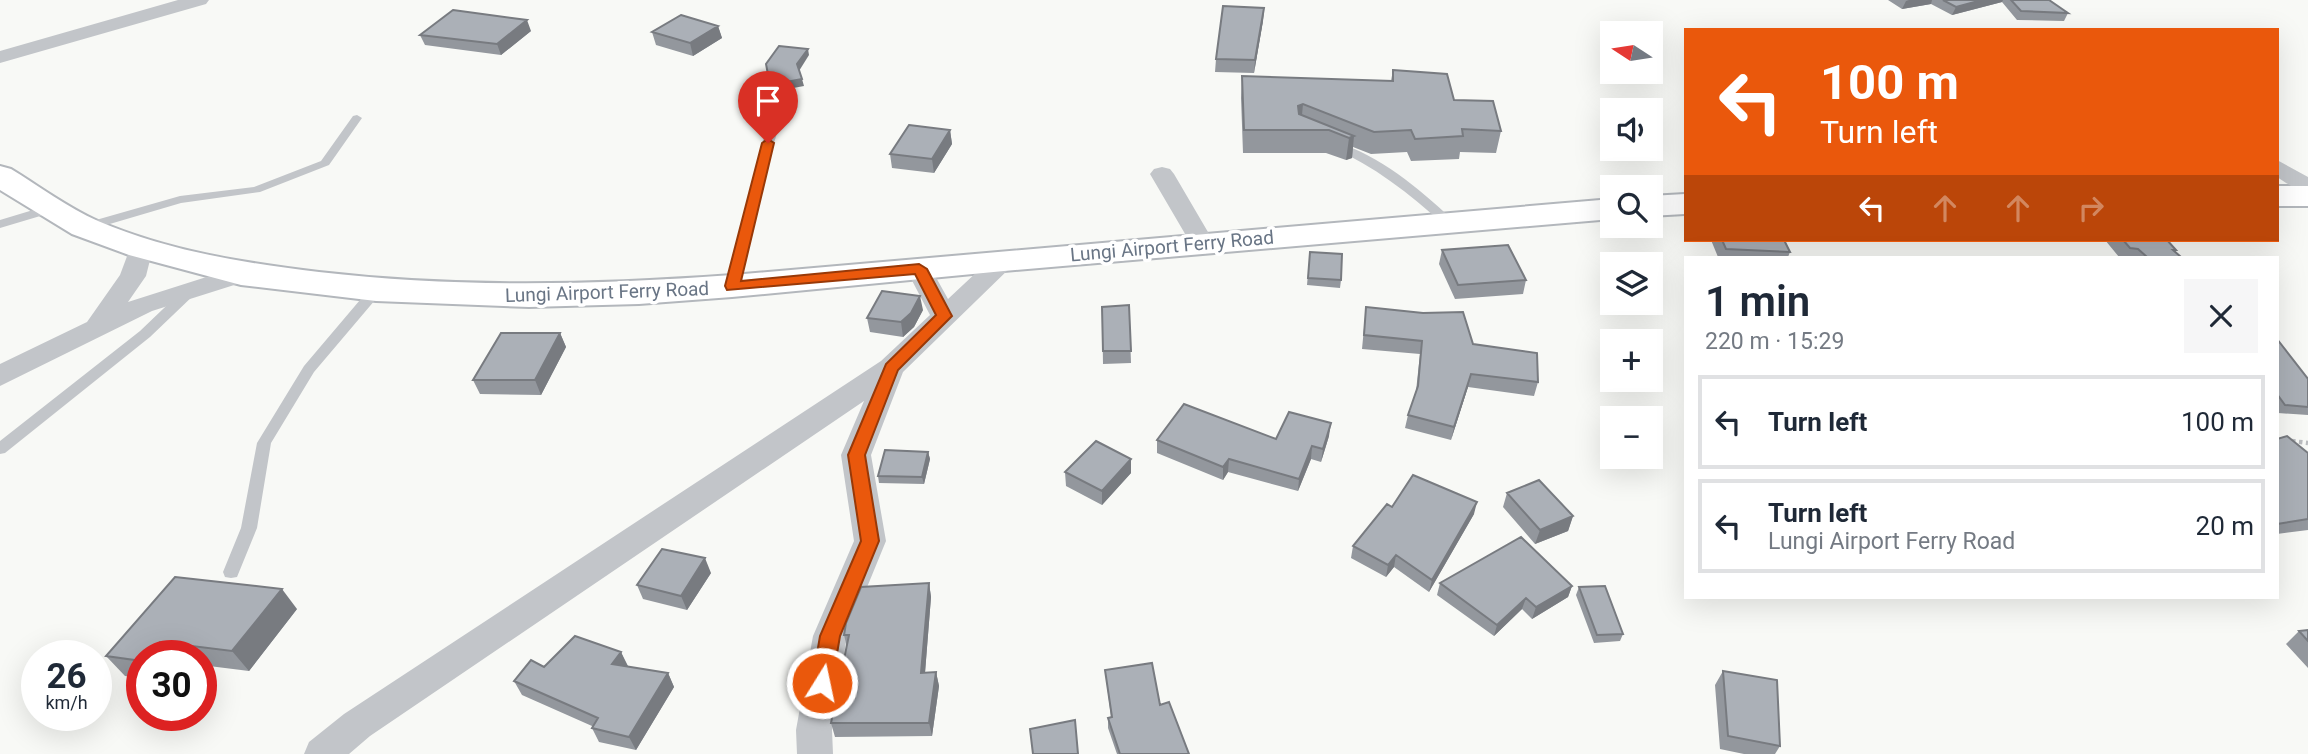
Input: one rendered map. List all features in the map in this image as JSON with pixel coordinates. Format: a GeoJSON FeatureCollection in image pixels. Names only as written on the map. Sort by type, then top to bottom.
{"type":"FeatureCollection","features":[{"type":"Feature","properties":{"kind":"main road","name":"Lungi Airport Ferry Road"},"geometry":{"type":"LineString","coordinates":[[0,176],[84,227],[141,248],[241,274],[376,290],[529,296],[639,293],[732,286],[1004,260],[1600,210]]}},
{"type":"Feature","properties":{"kind":"main road"},"geometry":{"type":"LineString","coordinates":[[2279,196],[2308,197]]}},
{"type":"Feature","properties":{"kind":"main road"},"geometry":{"type":"LineString","coordinates":[[1663,205],[1684,204]]}},
{"type":"Feature","properties":{"kind":"street"},"geometry":{"type":"LineString","coordinates":[[0,57],[198,0]]}},
{"type":"Feature","properties":{"kind":"street"},"geometry":{"type":"LineString","coordinates":[[2279,168],[2308,187]]}},
{"type":"Feature","properties":{"kind":"street"},"geometry":{"type":"LineString","coordinates":[[1162,174],[1203,244]]}},
{"type":"Feature","properties":{"kind":"street"},"geometry":{"type":"LineString","coordinates":[[97,326],[133,276],[141,248]]}},
{"type":"Feature","properties":{"kind":"street"},"geometry":{"type":"LineString","coordinates":[[322,754],[391,702],[891,368],[1004,260]]}},
{"type":"Feature","properties":{"kind":"street"},"geometry":{"type":"LineString","coordinates":[[919,269],[944,316]]}},
{"type":"Feature","properties":{"kind":"street"},"geometry":{"type":"LineString","coordinates":[[0,376],[143,305],[241,274]]}},
{"type":"Feature","properties":{"kind":"street"},"geometry":{"type":"LineString","coordinates":[[816,754],[814,730],[830,636],[870,541],[856,455],[891,368]]}},
{"type":"Feature","properties":{"kind":"lane"},"geometry":{"type":"LineString","coordinates":[[84,227],[180,200],[256,190],[325,163],[357,118]]}},
{"type":"Feature","properties":{"kind":"lane"},"geometry":{"type":"LineString","coordinates":[[732,286],[776,120]]}},
{"type":"Feature","properties":{"kind":"lane"},"geometry":{"type":"LineString","coordinates":[[1325,141],[1360,155],[1410,187],[1448,222]]}},
{"type":"Feature","properties":{"kind":"lane"},"geometry":{"type":"LineString","coordinates":[[0,224],[53,208]]}},
{"type":"Feature","properties":{"kind":"lane"},"geometry":{"type":"LineString","coordinates":[[0,449],[145,334],[192,289]]}},
{"type":"Feature","properties":{"kind":"lane"},"geometry":{"type":"LineString","coordinates":[[231,572],[249,528],[264,443],[309,369],[376,290]]}},
{"type":"Feature","properties":{"kind":"path"},"geometry":{"type":"LineString","coordinates":[[2291,441],[2308,443]]}},
{"type":"Feature","properties":{"kind":"building"},"geometry":{"type":"Polygon","coordinates":[[[1943,0],[1982,0],[1956,7],[1943,0]]]}},
{"type":"Feature","properties":{"kind":"building"},"geometry":{"type":"Polygon","coordinates":[[[2011,0],[2049,0],[2068,13],[2021,11],[2011,0]]]}},
{"type":"Feature","properties":{"kind":"building"},"geometry":{"type":"Polygon","coordinates":[[[1223,6],[1264,8],[1255,60],[1216,59],[1223,6]]]}},
{"type":"Feature","properties":{"kind":"building"},"geometry":{"type":"Polygon","coordinates":[[[453,10],[527,20],[497,44],[420,35],[453,10]]]}},
{"type":"Feature","properties":{"kind":"building"},"geometry":{"type":"Polygon","coordinates":[[[681,15],[718,26],[690,43],[652,32],[681,15]]]}},
{"type":"Feature","properties":{"kind":"building"},"geometry":{"type":"Polygon","coordinates":[[[779,46],[808,49],[797,64],[802,79],[770,85],[766,64],[779,46]]]}},
{"type":"Feature","properties":{"kind":"building"},"geometry":{"type":"Polygon","coordinates":[[[1393,70],[1447,74],[1454,100],[1493,101],[1501,131],[1462,129],[1463,136],[1415,139],[1411,130],[1374,132],[1303,104],[1298,106],[1299,114],[1354,136],[1349,138],[1329,130],[1244,130],[1242,76],[1393,81],[1393,70]]]}},
{"type":"Feature","properties":{"kind":"building"},"geometry":{"type":"Polygon","coordinates":[[[909,125],[950,130],[932,159],[890,154],[909,125]]]}},
{"type":"Feature","properties":{"kind":"building"},"geometry":{"type":"Polygon","coordinates":[[[1723,242],[1785,242],[1790,252],[1726,249],[1723,242]]]}},
{"type":"Feature","properties":{"kind":"building"},"geometry":{"type":"Polygon","coordinates":[[[2125,242],[2169,242],[2180,256],[2146,256],[2138,249],[2130,248],[2125,242]]]}},
{"type":"Feature","properties":{"kind":"building"},"geometry":{"type":"Polygon","coordinates":[[[1508,245],[1526,280],[1458,285],[1442,250],[1508,245]]]}},
{"type":"Feature","properties":{"kind":"building"},"geometry":{"type":"Polygon","coordinates":[[[1310,252],[1342,254],[1341,280],[1308,278],[1310,252]]]}},
{"type":"Feature","properties":{"kind":"building"},"geometry":{"type":"Polygon","coordinates":[[[882,291],[920,296],[911,313],[901,322],[867,318],[882,291]]]}},
{"type":"Feature","properties":{"kind":"building"},"geometry":{"type":"Polygon","coordinates":[[[1129,305],[1131,351],[1103,351],[1102,307],[1129,305]]]}},
{"type":"Feature","properties":{"kind":"building"},"geometry":{"type":"Polygon","coordinates":[[[1366,307],[1423,313],[1463,312],[1473,344],[1537,353],[1538,382],[1471,374],[1454,427],[1408,415],[1418,386],[1422,341],[1364,335],[1366,307]]]}},
{"type":"Feature","properties":{"kind":"building"},"geometry":{"type":"Polygon","coordinates":[[[501,333],[560,333],[535,380],[473,380],[501,333]]]}},
{"type":"Feature","properties":{"kind":"building"},"geometry":{"type":"Polygon","coordinates":[[[2279,342],[2308,379],[2308,407],[2285,405],[2279,397],[2279,342]]]}},
{"type":"Feature","properties":{"kind":"building"},"geometry":{"type":"Polygon","coordinates":[[[1184,404],[1276,439],[1289,412],[1331,423],[1323,449],[1312,446],[1299,479],[1229,459],[1223,467],[1157,440],[1184,404]]]}},
{"type":"Feature","properties":{"kind":"building"},"geometry":{"type":"Polygon","coordinates":[[[2287,436],[2308,453],[2308,519],[2279,524],[2279,438],[2287,436]]]}},
{"type":"Feature","properties":{"kind":"building"},"geometry":{"type":"Polygon","coordinates":[[[1096,441],[1131,459],[1102,491],[1065,472],[1096,441]]]}},
{"type":"Feature","properties":{"kind":"building"},"geometry":{"type":"Polygon","coordinates":[[[885,450],[928,452],[922,477],[878,476],[885,450]]]}},
{"type":"Feature","properties":{"kind":"building"},"geometry":{"type":"Polygon","coordinates":[[[1413,475],[1477,502],[1432,580],[1396,555],[1388,565],[1353,546],[1387,504],[1392,507],[1413,475]]]}},
{"type":"Feature","properties":{"kind":"building"},"geometry":{"type":"Polygon","coordinates":[[[1539,480],[1573,516],[1540,530],[1507,493],[1539,480]]]}},
{"type":"Feature","properties":{"kind":"building"},"geometry":{"type":"Polygon","coordinates":[[[1521,537],[1572,586],[1536,607],[1526,598],[1497,625],[1440,583],[1521,537]]]}},
{"type":"Feature","properties":{"kind":"building"},"geometry":{"type":"Polygon","coordinates":[[[662,549],[705,558],[681,596],[637,585],[662,549]]]}},
{"type":"Feature","properties":{"kind":"building"},"geometry":{"type":"Polygon","coordinates":[[[175,577],[282,589],[232,651],[217,649],[217,640],[126,640],[126,659],[112,657],[112,649],[175,577]]]}},
{"type":"Feature","properties":{"kind":"building"},"geometry":{"type":"Polygon","coordinates":[[[929,583],[921,673],[936,672],[929,723],[831,723],[849,635],[844,635],[846,623],[861,587],[929,583]]]}},
{"type":"Feature","properties":{"kind":"building"},"geometry":{"type":"Polygon","coordinates":[[[1605,586],[1623,634],[1597,635],[1579,587],[1605,586]]]}},
{"type":"Feature","properties":{"kind":"building"},"geometry":{"type":"Polygon","coordinates":[[[2308,630],[2308,641],[2299,631],[2308,630]]]}},
{"type":"Feature","properties":{"kind":"building"},"geometry":{"type":"Polygon","coordinates":[[[575,636],[621,652],[612,664],[668,673],[629,737],[592,728],[598,718],[514,681],[531,660],[544,667],[575,636]]]}},
{"type":"Feature","properties":{"kind":"building"},"geometry":{"type":"Polygon","coordinates":[[[1152,663],[1160,705],[1169,702],[1189,754],[1120,754],[1108,718],[1112,717],[1105,670],[1152,663]]]}},
{"type":"Feature","properties":{"kind":"building"},"geometry":{"type":"Polygon","coordinates":[[[1723,671],[1777,680],[1780,746],[1728,736],[1723,671]]]}},
{"type":"Feature","properties":{"kind":"building"},"geometry":{"type":"Polygon","coordinates":[[[1075,720],[1078,754],[1033,754],[1030,729],[1075,720]]]}},
{"type":"Feature","properties":{"kind":"route"},"geometry":{"type":"LineString","coordinates":[[768,143],[732,286],[919,269],[944,316],[891,368],[856,455],[870,541],[830,636],[822,683]]}}]}
